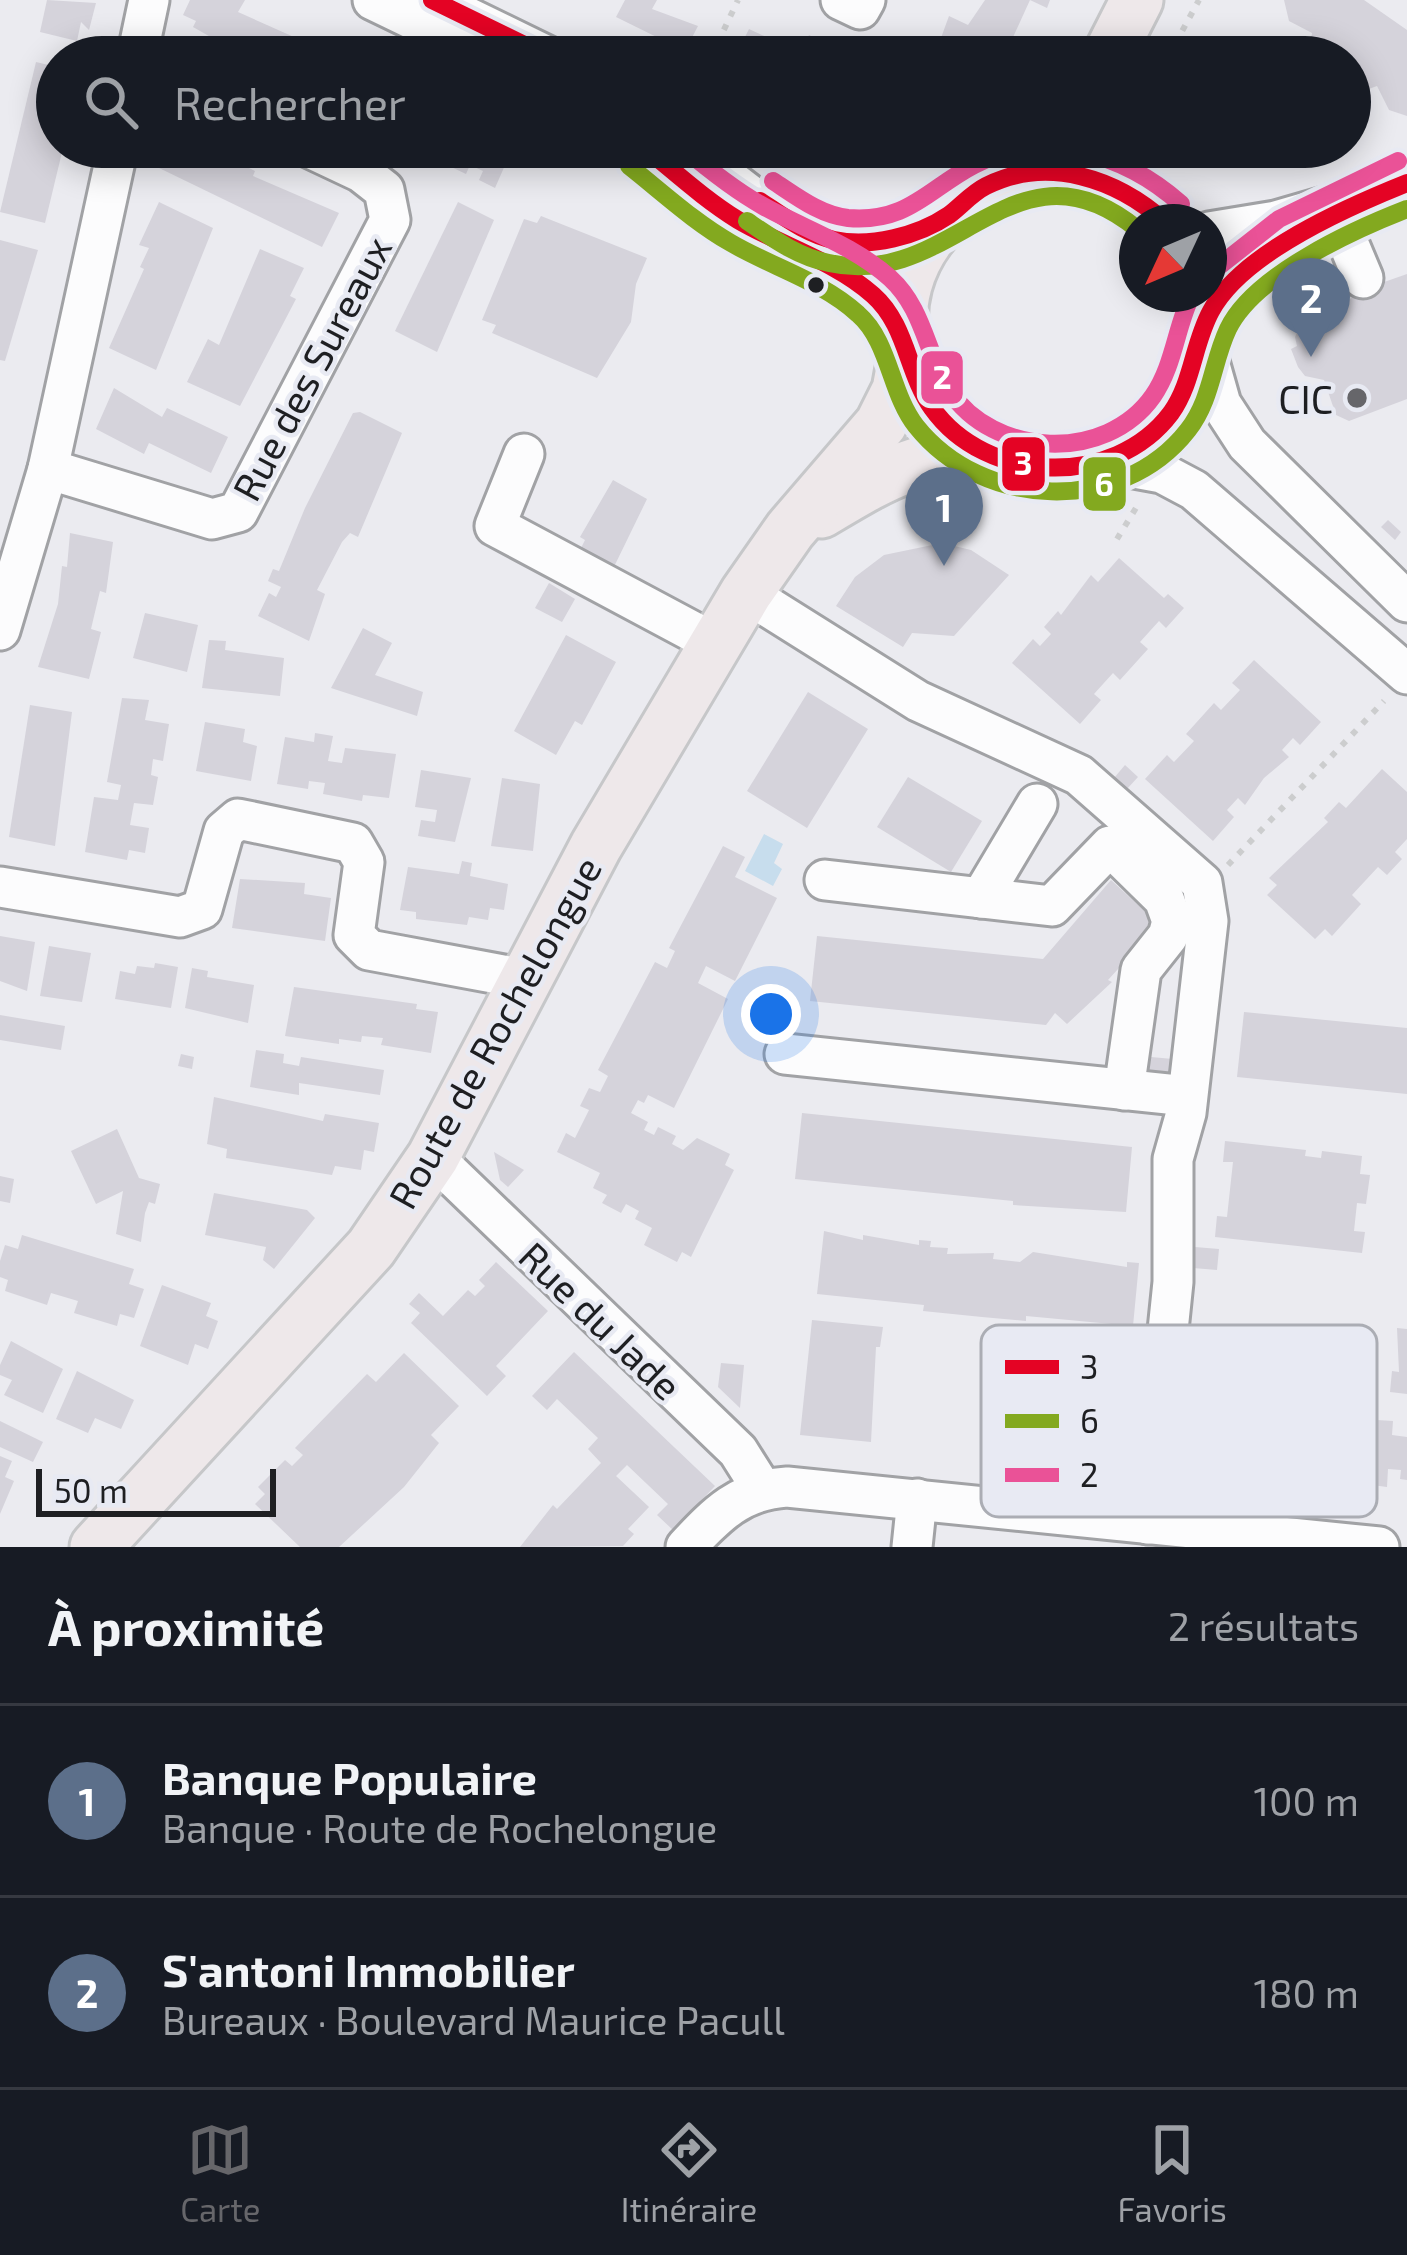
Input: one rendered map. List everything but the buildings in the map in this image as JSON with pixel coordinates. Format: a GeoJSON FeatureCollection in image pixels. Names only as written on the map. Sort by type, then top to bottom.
{"type":"FeatureCollection","features":[{"type":"Feature","properties":{"kind":"main road"},"geometry":{"type":"LineString","coordinates":[[1119,36],[1137,0]]}},
{"type":"Feature","properties":{"kind":"main road"},"geometry":{"type":"LineString","coordinates":[[1157,36],[1174,0]]}},
{"type":"Feature","properties":{"kind":"main road"},"geometry":{"type":"LineString","coordinates":[[1012,177],[1025,168]]}},
{"type":"Feature","properties":{"kind":"main road"},"geometry":{"type":"LineString","coordinates":[[1140,168],[1154,204]]}},
{"type":"Feature","properties":{"kind":"main road"},"geometry":{"type":"LineString","coordinates":[[944,218],[986,186],[1012,177],[1060,171],[1109,182],[1142,204]]}},
{"type":"Feature","properties":{"kind":"main road","name":"Route de Rochelongue"},"geometry":{"type":"LineString","coordinates":[[96,1547],[371,1248],[433,1156],[596,846],[746,593],[790,530],[881,424],[898,390],[907,292],[920,252],[944,218]]}},
{"type":"Feature","properties":{"kind":"main road"},"geometry":{"type":"LineString","coordinates":[[1114,478],[1140,443],[1171,414],[1192,378],[1201,318]]}},
{"type":"Feature","properties":{"kind":"main road"},"geometry":{"type":"LineString","coordinates":[[905,341],[922,392],[952,431],[993,458]]}},
{"type":"Feature","properties":{"kind":"main road","name":"Route de Rochelongue"},"geometry":{"type":"LineString","coordinates":[[790,530],[917,462],[952,453],[1114,478]]}},
{"type":"Feature","properties":{"kind":"street"},"geometry":{"type":"LineString","coordinates":[[141,36],[149,0]]}},
{"type":"Feature","properties":{"kind":"street"},"geometry":{"type":"LineString","coordinates":[[373,0],[447,36]]}},
{"type":"Feature","properties":{"kind":"street"},"geometry":{"type":"LineString","coordinates":[[432,0],[506,36]]}},
{"type":"Feature","properties":{"kind":"street"},"geometry":{"type":"LineString","coordinates":[[841,0],[860,9],[865,0]]}},
{"type":"Feature","properties":{"kind":"street"},"geometry":{"type":"LineString","coordinates":[[0,630],[48,470],[113,168]]}},
{"type":"Feature","properties":{"kind":"street","name":"Rue des Sureaux"},"geometry":{"type":"LineString","coordinates":[[48,470],[212,519],[238,512],[390,220],[384,190],[353,168]]}},
{"type":"Feature","properties":{"kind":"street"},"geometry":{"type":"LineString","coordinates":[[671,168],[733,217],[851,277],[878,298],[905,341]]}},
{"type":"Feature","properties":{"kind":"street"},"geometry":{"type":"LineString","coordinates":[[718,168],[800,227],[837,241],[898,237],[944,218]]}},
{"type":"Feature","properties":{"kind":"street"},"geometry":{"type":"LineString","coordinates":[[1407,183],[1350,208],[1250,268],[1201,318],[1221,404],[1247,444],[1407,602]]}},
{"type":"Feature","properties":{"kind":"street"},"geometry":{"type":"LineString","coordinates":[[1227,229],[1350,208]]}},
{"type":"Feature","properties":{"kind":"street"},"geometry":{"type":"LineString","coordinates":[[1350,208],[1363,278]]}},
{"type":"Feature","properties":{"kind":"street"},"geometry":{"type":"LineString","coordinates":[[524,454],[495,526],[716,644]]}},
{"type":"Feature","properties":{"kind":"street"},"geometry":{"type":"LineString","coordinates":[[1114,478],[1162,473],[1194,490],[1400,682]]}},
{"type":"Feature","properties":{"kind":"street"},"geometry":{"type":"LineString","coordinates":[[746,593],[931,708],[1079,775],[1202,883],[1208,920],[1186,1096],[1173,1160],[1170,1325]]}},
{"type":"Feature","properties":{"kind":"street"},"geometry":{"type":"LineString","coordinates":[[981,898],[1037,804]]}},
{"type":"Feature","properties":{"kind":"street"},"geometry":{"type":"LineString","coordinates":[[0,887],[181,917],[202,909],[224,831],[238,819],[353,843],[364,862],[354,934],[369,950],[525,979]]}},
{"type":"Feature","properties":{"kind":"street"},"geometry":{"type":"LineString","coordinates":[[825,880],[1052,906],[1110,846],[1163,899],[1172,921],[1168,936],[1141,970],[1124,1090]]}},
{"type":"Feature","properties":{"kind":"street"},"geometry":{"type":"LineString","coordinates":[[785,1054],[1186,1096]]}},
{"type":"Feature","properties":{"kind":"street","name":"Rue du Jade"},"geometry":{"type":"LineString","coordinates":[[433,1156],[738,1451],[763,1489]]}},
{"type":"Feature","properties":{"kind":"street"},"geometry":{"type":"LineString","coordinates":[[686,1547],[727,1504],[763,1489],[981,1508]]}},
{"type":"Feature","properties":{"kind":"street"},"geometry":{"type":"LineString","coordinates":[[912,1547],[917,1499]]}},
{"type":"Feature","properties":{"kind":"street"},"geometry":{"type":"LineString","coordinates":[[1047,1517],[1155,1532],[1379,1547]]}},
{"type":"Feature","properties":{"kind":"path"},"geometry":{"type":"LineString","coordinates":[[721,36],[738,0]]}},
{"type":"Feature","properties":{"kind":"path"},"geometry":{"type":"LineString","coordinates":[[1179,36],[1199,0]]}},
{"type":"Feature","properties":{"kind":"path"},"geometry":{"type":"LineString","coordinates":[[1114,478],[1144,495],[1117,539]]}},
{"type":"Feature","properties":{"kind":"path"},"geometry":{"type":"LineString","coordinates":[[1202,883],[1238,858],[1400,682]]}},
{"type":"Feature","properties":{"kind":"water"},"geometry":{"type":"Polygon","coordinates":[[[764,834],[783,844],[774,863],[782,869],[773,886],[745,871],[764,834]]]}},
{"type":"Feature","properties":{"kind":"transit line","name":"3"},"geometry":{"type":"LineString","coordinates":[[432,0],[506,36]]}},
{"type":"Feature","properties":{"kind":"transit line","name":"2"},"geometry":{"type":"LineString","coordinates":[[1227,260],[1279,219],[1398,161]]}},
{"type":"Feature","properties":{"kind":"transit line","name":"6"},"geometry":{"type":"LineString","coordinates":[[631,168],[717,235],[813,283],[858,314],[884,353],[907,413],[944,454],[977,474],[1013,486],[1052,491],[1090,488],[1127,477],[1160,458],[1196,418],[1228,329],[1259,290],[1333,242],[1407,209]]}},
{"type":"Feature","properties":{"kind":"transit line","name":"3"},"geometry":{"type":"LineString","coordinates":[[669,168],[738,220],[825,263],[873,295],[893,320],[932,408],[955,433],[984,452],[1050,468],[1085,465],[1117,455],[1147,438],[1178,401],[1211,311],[1246,270],[1298,234],[1407,183]]}},
{"type":"Feature","properties":{"kind":"transit line","name":"2"},"geometry":{"type":"LineString","coordinates":[[708,168],[752,200],[845,247],[890,278],[918,317],[949,390],[968,413],[1020,439],[1050,444],[1079,441],[1107,433],[1133,418],[1160,384],[1185,312]]}},
{"type":"Feature","properties":{"kind":"transit line","name":"2"},"geometry":{"type":"LineString","coordinates":[[773,181],[828,213],[869,218],[902,210],[969,168]]}},
{"type":"Feature","properties":{"kind":"transit line","name":"2"},"geometry":{"type":"LineString","coordinates":[[1127,168],[1181,204]]}},
{"type":"Feature","properties":{"kind":"transit line","name":"3"},"geometry":{"type":"LineString","coordinates":[[760,201],[795,224],[848,242],[908,234],[949,215],[981,189],[1033,172],[1081,176],[1141,204]]}},
{"type":"Feature","properties":{"kind":"transit line","name":"6"},"geometry":{"type":"LineString","coordinates":[[747,221],[818,260],[873,265],[913,255],[1018,203],[1055,196],[1094,203],[1119,218]]}},
{"type":"Feature","properties":{"kind":"place","name":"S'antoni Immobilier"},"geometry":{"type":"Point","coordinates":[1311,357]}},
{"type":"Feature","properties":{"kind":"place","name":"CIC"},"geometry":{"type":"Point","coordinates":[1357,398]}},
{"type":"Feature","properties":{"kind":"place","name":"Banque Populaire"},"geometry":{"type":"Point","coordinates":[944,566]}}]}
